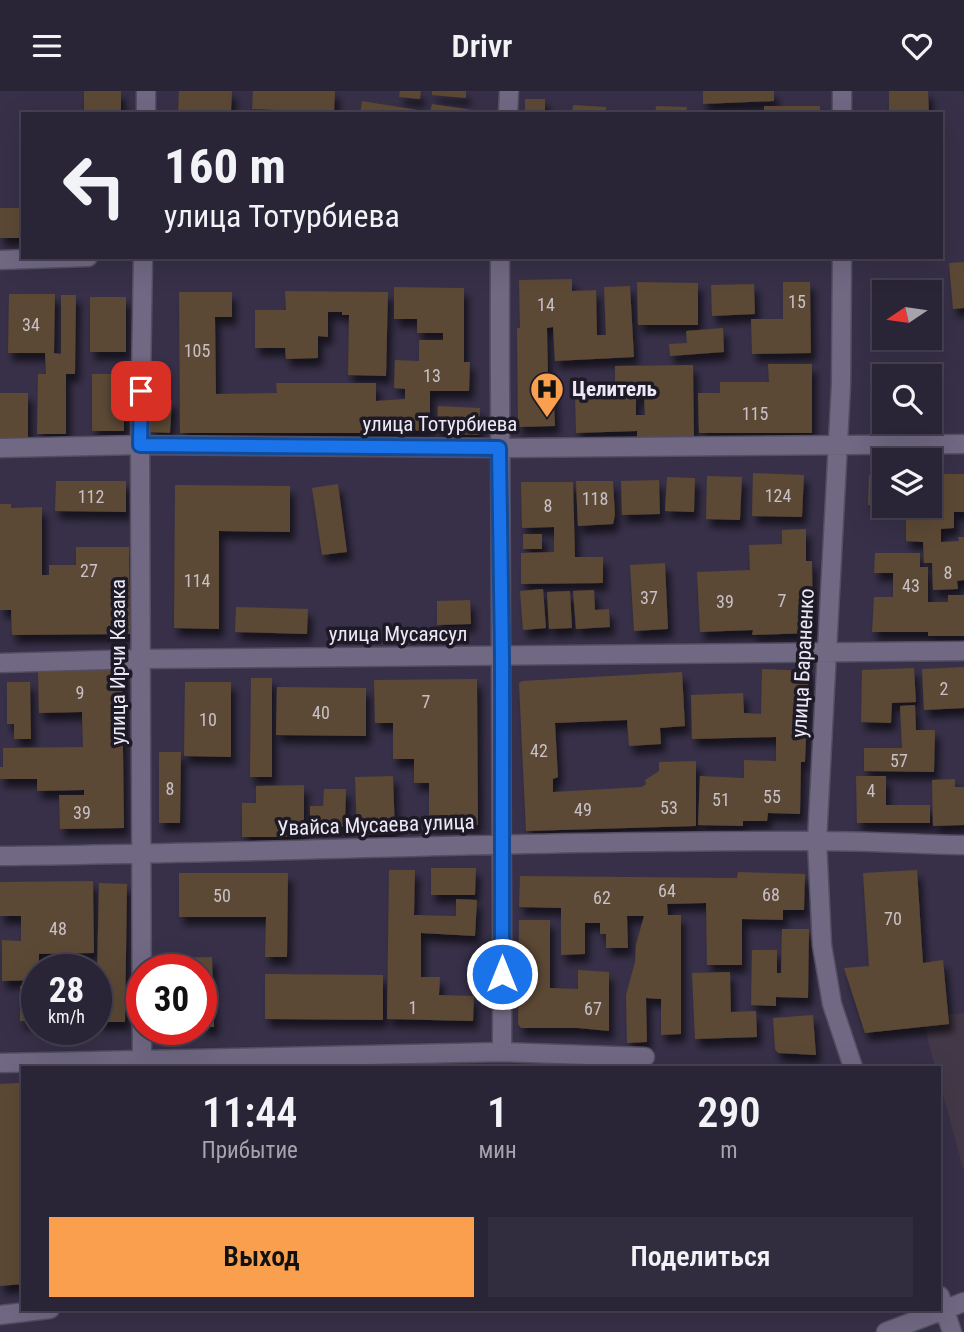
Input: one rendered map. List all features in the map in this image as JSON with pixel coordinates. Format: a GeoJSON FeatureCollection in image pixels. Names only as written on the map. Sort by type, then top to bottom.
{"type":"FeatureCollection","features":[{"type":"Feature","properties":{"kind":"street"},"geometry":{"type":"LineString","coordinates":[[146,91],[146,112]]}},
{"type":"Feature","properties":{"kind":"street"},"geometry":{"type":"LineString","coordinates":[[508,112],[509,91]]}},
{"type":"Feature","properties":{"kind":"street"},"geometry":{"type":"LineString","coordinates":[[842,91],[842,112]]}},
{"type":"Feature","properties":{"kind":"street"},"geometry":{"type":"LineString","coordinates":[[0,260],[29,259]]}},
{"type":"Feature","properties":{"kind":"street","name":"улица Ирчи Казака"},"geometry":{"type":"LineString","coordinates":[[142,1064],[140,445],[143,259]]}},
{"type":"Feature","properties":{"kind":"street"},"geometry":{"type":"LineString","coordinates":[[500,259],[502,1052]]}},
{"type":"Feature","properties":{"kind":"street","name":"улица Бараненко"},"geometry":{"type":"LineString","coordinates":[[842,259],[841,385],[817,841],[822,945],[832,1004],[853,1066]]}},
{"type":"Feature","properties":{"kind":"street","name":"улица Тотурбиева"},"geometry":{"type":"LineString","coordinates":[[0,448],[140,445],[499,448],[964,444]]}},
{"type":"Feature","properties":{"kind":"street","name":"улица Мусаясул"},"geometry":{"type":"LineString","coordinates":[[0,663],[141,659],[964,651]]}},
{"type":"Feature","properties":{"kind":"street","name":"Увайса Мусаева улица"},"geometry":{"type":"LineString","coordinates":[[0,856],[141,855],[503,844],[817,841],[964,845]]}},
{"type":"Feature","properties":{"kind":"street"},"geometry":{"type":"LineString","coordinates":[[0,1063],[142,1064],[502,1052],[645,1056]]}},
{"type":"Feature","properties":{"kind":"street"},"geometry":{"type":"LineString","coordinates":[[952,1332],[942,1302],[964,1302]]}},
{"type":"Feature","properties":{"kind":"street"},"geometry":{"type":"LineString","coordinates":[[0,1315],[33,1311]]}},
{"type":"Feature","properties":{"kind":"street"},"geometry":{"type":"LineString","coordinates":[[886,1332],[925,1311]]}},
{"type":"Feature","properties":{"kind":"shaded area"},"geometry":{"type":"Polygon","coordinates":[[[964,1013],[964,1172],[941,1087],[941,1066],[935,1066],[922,1017],[964,1013]]]}},
{"type":"Feature","properties":{"kind":"building"},"geometry":{"type":"Polygon","coordinates":[[[84,91],[121,91],[121,112],[84,112],[84,91]]]}},
{"type":"Feature","properties":{"kind":"building"},"geometry":{"type":"Polygon","coordinates":[[[179,91],[232,91],[231,112],[178,112],[179,91]]]}},
{"type":"Feature","properties":{"kind":"building"},"geometry":{"type":"Polygon","coordinates":[[[253,91],[335,91],[334,112],[252,109],[253,91]]]}},
{"type":"Feature","properties":{"kind":"building"},"geometry":{"type":"Polygon","coordinates":[[[400,91],[421,91],[420,99],[399,97],[400,91]]]}},
{"type":"Feature","properties":{"kind":"building"},"geometry":{"type":"Polygon","coordinates":[[[432,91],[466,91],[466,98],[432,95],[432,91]]]}},
{"type":"Feature","properties":{"kind":"building"},"geometry":{"type":"Polygon","coordinates":[[[703,91],[774,91],[774,101],[703,104],[703,91]]]}},
{"type":"Feature","properties":{"kind":"building"},"geometry":{"type":"Polygon","coordinates":[[[889,91],[928,91],[929,112],[889,112],[889,91]]]}},
{"type":"Feature","properties":{"kind":"building"},"geometry":{"type":"Polygon","coordinates":[[[525,99],[545,99],[545,112],[525,112],[525,99]]]}},
{"type":"Feature","properties":{"kind":"building"},"geometry":{"type":"Polygon","coordinates":[[[362,101],[430,112],[360,112],[362,101]]]}},
{"type":"Feature","properties":{"kind":"building"},"geometry":{"type":"Polygon","coordinates":[[[432,104],[473,112],[430,112],[432,104]]]}},
{"type":"Feature","properties":{"kind":"building"},"geometry":{"type":"Polygon","coordinates":[[[573,105],[606,107],[606,112],[572,112],[573,105]]]}},
{"type":"Feature","properties":{"kind":"building"},"geometry":{"type":"Polygon","coordinates":[[[656,106],[687,107],[686,112],[655,112],[656,106]]]}},
{"type":"Feature","properties":{"kind":"building"},"geometry":{"type":"Polygon","coordinates":[[[764,106],[820,106],[820,112],[764,112],[764,106]]]}},
{"type":"Feature","properties":{"kind":"building"},"geometry":{"type":"Polygon","coordinates":[[[0,208],[21,208],[21,238],[0,238],[0,208]]]}},
{"type":"Feature","properties":{"kind":"building"},"geometry":{"type":"Polygon","coordinates":[[[964,262],[964,308],[953,309],[949,263],[964,262]]]}},
{"type":"Feature","properties":{"kind":"building"},"geometry":{"type":"Polygon","coordinates":[[[572,279],[572,291],[596,290],[597,335],[606,335],[604,287],[630,286],[634,357],[555,361],[553,327],[547,328],[548,378],[542,378],[543,382],[553,382],[555,426],[518,427],[519,280],[572,279]]]}},
{"type":"Feature","properties":{"kind":"building"},"geometry":{"type":"Polygon","coordinates":[[[637,282],[698,283],[698,325],[638,325],[637,282]]]}},
{"type":"Feature","properties":{"kind":"building"},"geometry":{"type":"Polygon","coordinates":[[[783,282],[810,282],[811,353],[752,354],[751,319],[783,319],[783,282]]]}},
{"type":"Feature","properties":{"kind":"building"},"geometry":{"type":"Polygon","coordinates":[[[754,284],[755,314],[712,316],[711,285],[754,284]]]}},
{"type":"Feature","properties":{"kind":"building"},"geometry":{"type":"Polygon","coordinates":[[[394,287],[464,288],[464,362],[470,362],[469,391],[430,391],[430,430],[375,433],[180,433],[179,292],[232,292],[232,317],[215,317],[216,394],[277,393],[276,383],[376,383],[376,401],[405,399],[405,389],[394,388],[395,360],[419,361],[419,340],[443,340],[443,333],[417,333],[417,319],[394,319],[394,287]]]}},
{"type":"Feature","properties":{"kind":"building"},"geometry":{"type":"Polygon","coordinates":[[[285,291],[388,292],[386,376],[348,375],[349,315],[342,315],[342,312],[328,312],[328,337],[318,336],[318,358],[286,359],[285,348],[255,348],[255,310],[286,310],[285,291]]]}},
{"type":"Feature","properties":{"kind":"building"},"geometry":{"type":"Polygon","coordinates":[[[9,294],[55,294],[54,353],[61,354],[61,295],[76,295],[75,374],[66,374],[66,434],[37,434],[38,374],[46,374],[45,353],[8,353],[9,294]]]}},
{"type":"Feature","properties":{"kind":"building"},"geometry":{"type":"Polygon","coordinates":[[[90,297],[126,297],[126,352],[90,352],[90,297]]]}},
{"type":"Feature","properties":{"kind":"building"},"geometry":{"type":"Polygon","coordinates":[[[723,328],[724,352],[670,356],[669,344],[687,343],[686,331],[723,328]]]}},
{"type":"Feature","properties":{"kind":"building"},"geometry":{"type":"Polygon","coordinates":[[[768,364],[812,364],[812,433],[699,433],[698,393],[720,393],[720,382],[769,382],[768,364]]]}},
{"type":"Feature","properties":{"kind":"building"},"geometry":{"type":"Polygon","coordinates":[[[693,365],[694,438],[637,439],[637,431],[576,433],[575,394],[636,392],[636,415],[645,415],[644,397],[637,397],[637,390],[615,391],[615,366],[693,365]]]}},
{"type":"Feature","properties":{"kind":"building"},"geometry":{"type":"Polygon","coordinates":[[[92,374],[124,374],[124,431],[92,431],[92,374]]]}},
{"type":"Feature","properties":{"kind":"building"},"geometry":{"type":"Polygon","coordinates":[[[0,393],[28,393],[28,438],[0,438],[0,393]]]}},
{"type":"Feature","properties":{"kind":"building"},"geometry":{"type":"Polygon","coordinates":[[[151,399],[172,400],[170,433],[150,432],[151,399]]]}},
{"type":"Feature","properties":{"kind":"building"},"geometry":{"type":"Polygon","coordinates":[[[438,406],[480,408],[479,435],[437,433],[438,406]]]}},
{"type":"Feature","properties":{"kind":"building"},"geometry":{"type":"Polygon","coordinates":[[[753,473],[804,475],[802,517],[752,516],[753,473]]]}},
{"type":"Feature","properties":{"kind":"building"},"geometry":{"type":"Polygon","coordinates":[[[942,474],[964,474],[964,512],[954,512],[954,528],[941,529],[941,542],[959,541],[958,537],[964,537],[964,580],[957,581],[958,589],[933,590],[932,563],[924,563],[923,542],[906,541],[906,518],[942,518],[942,474]]]}},
{"type":"Feature","properties":{"kind":"building"},"geometry":{"type":"Polygon","coordinates":[[[869,475],[872,475],[872,505],[868,505],[869,475]]]}},
{"type":"Feature","properties":{"kind":"building"},"geometry":{"type":"Polygon","coordinates":[[[707,476],[742,477],[740,520],[706,519],[707,476]]]}},
{"type":"Feature","properties":{"kind":"building"},"geometry":{"type":"Polygon","coordinates":[[[667,477],[695,478],[694,512],[665,511],[667,477]]]}},
{"type":"Feature","properties":{"kind":"building"},"geometry":{"type":"Polygon","coordinates":[[[659,480],[660,514],[622,515],[621,481],[659,480]]]}},
{"type":"Feature","properties":{"kind":"building"},"geometry":{"type":"Polygon","coordinates":[[[56,481],[126,481],[126,512],[55,511],[56,481]]]}},
{"type":"Feature","properties":{"kind":"building"},"geometry":{"type":"Polygon","coordinates":[[[576,481],[613,481],[613,524],[578,526],[576,481]]]}},
{"type":"Feature","properties":{"kind":"building"},"geometry":{"type":"Polygon","coordinates":[[[521,482],[573,482],[575,557],[603,557],[603,583],[521,584],[521,553],[554,552],[554,527],[522,528],[521,482]]]}},
{"type":"Feature","properties":{"kind":"building"},"geometry":{"type":"Polygon","coordinates":[[[338,484],[347,552],[322,555],[312,488],[338,484]]]}},
{"type":"Feature","properties":{"kind":"building"},"geometry":{"type":"Polygon","coordinates":[[[175,485],[290,486],[290,532],[219,531],[219,629],[174,628],[175,485]]]}},
{"type":"Feature","properties":{"kind":"building"},"geometry":{"type":"Polygon","coordinates":[[[0,504],[11,504],[11,508],[42,507],[42,575],[49,575],[49,565],[76,565],[76,547],[129,547],[130,634],[12,635],[11,610],[0,610],[0,504]]]}},
{"type":"Feature","properties":{"kind":"building"},"geometry":{"type":"Polygon","coordinates":[[[806,529],[806,561],[812,561],[813,633],[752,635],[753,630],[700,632],[697,572],[750,570],[749,545],[782,544],[782,530],[806,529]]]}},
{"type":"Feature","properties":{"kind":"building"},"geometry":{"type":"Polygon","coordinates":[[[523,534],[542,534],[542,549],[523,549],[523,534]]]}},
{"type":"Feature","properties":{"kind":"building"},"geometry":{"type":"Polygon","coordinates":[[[875,553],[920,553],[920,567],[928,567],[928,602],[948,602],[948,595],[964,595],[964,636],[928,636],[928,632],[872,632],[874,597],[893,597],[893,573],[874,573],[875,553]]]}},
{"type":"Feature","properties":{"kind":"building"},"geometry":{"type":"Polygon","coordinates":[[[665,563],[668,629],[634,631],[630,565],[665,563]]]}},
{"type":"Feature","properties":{"kind":"building"},"geometry":{"type":"Polygon","coordinates":[[[543,589],[546,628],[523,630],[520,591],[543,589]]]}},
{"type":"Feature","properties":{"kind":"building"},"geometry":{"type":"Polygon","coordinates":[[[594,590],[595,610],[609,609],[610,627],[576,629],[573,591],[594,590]]]}},
{"type":"Feature","properties":{"kind":"building"},"geometry":{"type":"Polygon","coordinates":[[[570,591],[572,628],[549,629],[547,592],[570,591]]]}},
{"type":"Feature","properties":{"kind":"building"},"geometry":{"type":"Polygon","coordinates":[[[470,600],[471,624],[437,625],[437,601],[470,600]]]}},
{"type":"Feature","properties":{"kind":"building"},"geometry":{"type":"Polygon","coordinates":[[[236,607],[308,609],[307,634],[235,632],[236,607]]]}},
{"type":"Feature","properties":{"kind":"building"},"geometry":{"type":"Polygon","coordinates":[[[964,667],[964,708],[924,710],[922,669],[964,667]]]}},
{"type":"Feature","properties":{"kind":"building"},"geometry":{"type":"Polygon","coordinates":[[[914,668],[916,702],[892,703],[891,723],[861,722],[862,670],[914,668]]]}},
{"type":"Feature","properties":{"kind":"building"},"geometry":{"type":"Polygon","coordinates":[[[122,669],[124,828],[60,829],[59,795],[84,795],[84,790],[37,791],[37,779],[0,779],[3,748],[83,747],[82,712],[39,713],[38,671],[122,669]]]}},
{"type":"Feature","properties":{"kind":"building"},"geometry":{"type":"Polygon","coordinates":[[[762,669],[809,671],[805,762],[801,762],[800,814],[768,813],[767,821],[743,821],[743,826],[698,825],[700,776],[744,778],[744,760],[776,761],[776,737],[692,739],[691,695],[743,693],[744,713],[761,714],[762,669]]]}},
{"type":"Feature","properties":{"kind":"building"},"geometry":{"type":"Polygon","coordinates":[[[682,672],[685,726],[660,728],[661,744],[629,746],[627,720],[555,723],[558,777],[553,779],[553,792],[642,787],[646,784],[645,780],[659,771],[659,762],[696,761],[696,826],[526,831],[519,683],[682,672]]]}},
{"type":"Feature","properties":{"kind":"building"},"geometry":{"type":"Polygon","coordinates":[[[251,678],[272,678],[272,777],[250,777],[251,678]]]}},
{"type":"Feature","properties":{"kind":"building"},"geometry":{"type":"Polygon","coordinates":[[[477,679],[478,825],[429,825],[429,783],[414,783],[414,759],[393,759],[393,723],[375,723],[374,680],[477,679]]]}},
{"type":"Feature","properties":{"kind":"building"},"geometry":{"type":"Polygon","coordinates":[[[7,682],[30,682],[31,739],[14,739],[14,724],[7,724],[7,682]]]}},
{"type":"Feature","properties":{"kind":"building"},"geometry":{"type":"Polygon","coordinates":[[[185,682],[231,682],[231,757],[184,756],[185,682]]]}},
{"type":"Feature","properties":{"kind":"building"},"geometry":{"type":"Polygon","coordinates":[[[277,687],[366,688],[366,736],[276,735],[277,687]]]}},
{"type":"Feature","properties":{"kind":"building"},"geometry":{"type":"Polygon","coordinates":[[[915,705],[916,730],[935,730],[934,772],[864,771],[864,748],[902,748],[900,706],[915,705]]]}},
{"type":"Feature","properties":{"kind":"building"},"geometry":{"type":"Polygon","coordinates":[[[159,752],[181,752],[180,823],[159,823],[159,752]]]}},
{"type":"Feature","properties":{"kind":"building"},"geometry":{"type":"Polygon","coordinates":[[[393,776],[395,834],[357,835],[355,777],[393,776]]]}},
{"type":"Feature","properties":{"kind":"building"},"geometry":{"type":"Polygon","coordinates":[[[856,776],[886,776],[886,805],[930,805],[930,823],[857,823],[856,776]]]}},
{"type":"Feature","properties":{"kind":"building"},"geometry":{"type":"Polygon","coordinates":[[[955,779],[955,787],[964,787],[964,825],[933,826],[932,780],[955,779]]]}},
{"type":"Feature","properties":{"kind":"building"},"geometry":{"type":"Polygon","coordinates":[[[304,785],[304,837],[242,837],[242,803],[256,803],[256,786],[304,785]]]}},
{"type":"Feature","properties":{"kind":"building"},"geometry":{"type":"Polygon","coordinates":[[[324,789],[346,789],[345,827],[310,826],[310,806],[323,806],[324,789]]]}},
{"type":"Feature","properties":{"kind":"building"},"geometry":{"type":"Polygon","coordinates":[[[431,868],[476,868],[475,895],[431,895],[431,868]]]}},
{"type":"Feature","properties":{"kind":"building"},"geometry":{"type":"Polygon","coordinates":[[[389,870],[415,870],[414,915],[456,916],[456,899],[477,900],[475,936],[421,933],[421,977],[440,977],[439,995],[474,996],[473,1021],[387,1019],[389,870]]]}},
{"type":"Feature","properties":{"kind":"building"},"geometry":{"type":"Polygon","coordinates":[[[917,870],[923,963],[943,960],[949,1024],[865,1033],[844,968],[869,966],[863,873],[917,870]]]}},
{"type":"Feature","properties":{"kind":"building"},"geometry":{"type":"Polygon","coordinates":[[[738,872],[805,874],[804,910],[783,910],[783,920],[742,919],[742,965],[707,965],[706,903],[667,904],[668,915],[681,915],[681,1034],[661,1035],[661,999],[646,998],[647,1042],[627,1043],[626,995],[644,916],[627,916],[628,948],[606,948],[606,934],[600,934],[600,923],[585,923],[585,954],[561,955],[561,908],[519,907],[520,876],[737,878],[738,872]]]}},
{"type":"Feature","properties":{"kind":"building"},"geometry":{"type":"Polygon","coordinates":[[[179,873],[288,873],[287,957],[265,957],[266,917],[179,917],[179,873]]]}},
{"type":"Feature","properties":{"kind":"building"},"geometry":{"type":"Polygon","coordinates":[[[93,881],[94,953],[21,954],[21,980],[2,981],[2,940],[21,941],[21,916],[0,916],[0,882],[93,881]]]}},
{"type":"Feature","properties":{"kind":"building"},"geometry":{"type":"Polygon","coordinates":[[[99,883],[127,884],[125,1022],[112,1022],[112,954],[97,954],[99,883]]]}},
{"type":"Feature","properties":{"kind":"building"},"geometry":{"type":"Polygon","coordinates":[[[519,920],[550,920],[550,988],[578,989],[578,970],[609,972],[609,1031],[521,1028],[518,1024],[519,920]]]}},
{"type":"Feature","properties":{"kind":"building"},"geometry":{"type":"Polygon","coordinates":[[[782,929],[809,929],[808,998],[776,997],[776,1006],[751,1005],[752,950],[777,950],[777,973],[781,973],[782,929]]]}},
{"type":"Feature","properties":{"kind":"building"},"geometry":{"type":"Polygon","coordinates":[[[730,972],[731,1012],[756,1011],[757,1037],[695,1039],[692,973],[730,972]]]}},
{"type":"Feature","properties":{"kind":"building"},"geometry":{"type":"Polygon","coordinates":[[[265,974],[383,975],[383,1020],[265,1019],[265,974]]]}},
{"type":"Feature","properties":{"kind":"building"},"geometry":{"type":"Polygon","coordinates":[[[20,986],[21,1021],[20,1021],[20,986]]]}},
{"type":"Feature","properties":{"kind":"building"},"geometry":{"type":"Polygon","coordinates":[[[813,1015],[816,1055],[778,1053],[775,1049],[773,1018],[813,1015]]]}},
{"type":"Feature","properties":{"kind":"building"},"geometry":{"type":"Polygon","coordinates":[[[19,1083],[21,1284],[0,1286],[0,1084],[19,1083]]]}},
{"type":"Feature","properties":{"kind":"place","name":"Целитель"},"geometry":{"type":"Point","coordinates":[547,419]}},
{"type":"Feature","properties":{"kind":"route"},"geometry":{"type":"LineString","coordinates":[[141,391],[140,445],[499,448],[502,974]]}}]}
